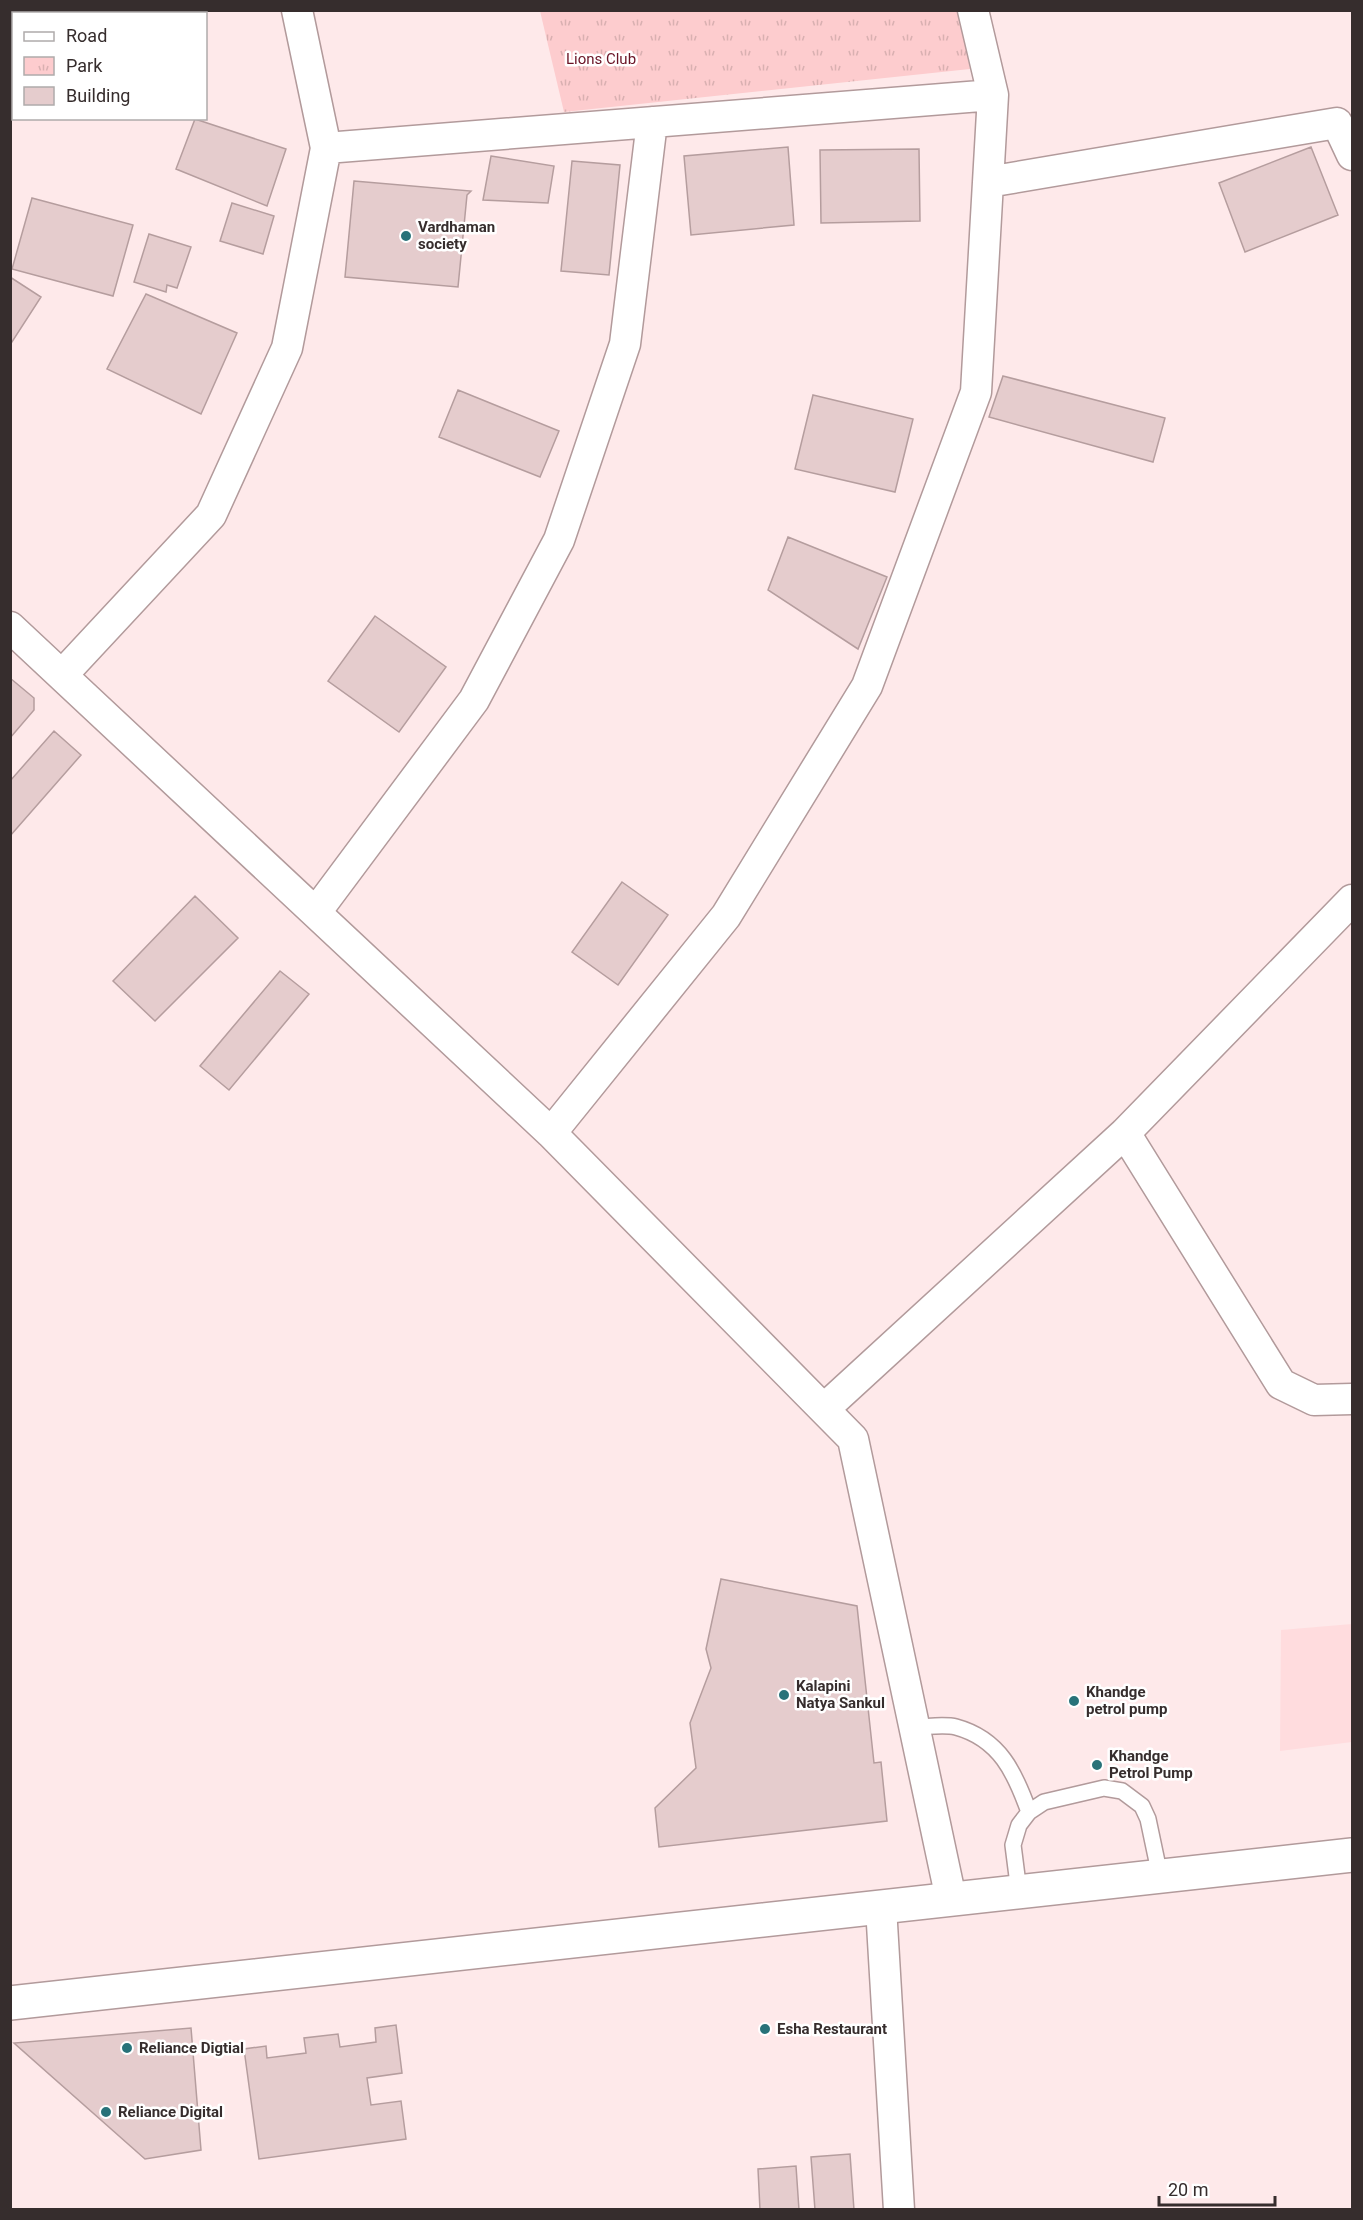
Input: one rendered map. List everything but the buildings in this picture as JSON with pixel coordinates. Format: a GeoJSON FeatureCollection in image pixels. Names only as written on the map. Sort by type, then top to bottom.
{"type":"FeatureCollection","features":[{"type":"Feature","properties":{"kind":"main road"},"geometry":{"type":"LineString","coordinates":[[10,2003],[1353,1855]]}},
{"type":"Feature","properties":{"kind":"street"},"geometry":{"type":"LineString","coordinates":[[62,675],[211,515],[287,348],[326,148],[297,10]]}},
{"type":"Feature","properties":{"kind":"street"},"geometry":{"type":"LineString","coordinates":[[551,1133],[726,916],[867,686],[976,392],[993,95],[973,10]]}},
{"type":"Feature","properties":{"kind":"street"},"geometry":{"type":"LineString","coordinates":[[326,148],[993,95]]}},
{"type":"Feature","properties":{"kind":"street"},"geometry":{"type":"LineString","coordinates":[[316,912],[474,700],[559,540],[625,344],[652,122]]}},
{"type":"Feature","properties":{"kind":"street"},"geometry":{"type":"LineString","coordinates":[[988,182],[1337,123],[1353,155]]}},
{"type":"Feature","properties":{"kind":"street"},"geometry":{"type":"LineString","coordinates":[[10,627],[551,1133],[853,1439],[951,1899]]}},
{"type":"Feature","properties":{"kind":"street"},"geometry":{"type":"LineString","coordinates":[[824,1409],[1125,1133],[1353,900]]}},
{"type":"Feature","properties":{"kind":"street"},"geometry":{"type":"LineString","coordinates":[[1125,1133],[1281,1384],[1314,1400],[1353,1399]]}},
{"type":"Feature","properties":{"kind":"street"},"geometry":{"type":"LineString","coordinates":[[880,1907],[899,2210]]}},
{"type":"Feature","properties":{"kind":"lane"},"geometry":{"type":"LineString","coordinates":[[914,1727],[955,1726],[987,1739],[1007,1762],[1019,1784],[1029,1812]]}},
{"type":"Feature","properties":{"kind":"lane"},"geometry":{"type":"LineString","coordinates":[[1019,1892],[1013,1845],[1020,1825],[1029,1812],[1044,1802],[1104,1788],[1122,1791],[1142,1806],[1148,1819],[1160,1876]]}},
{"type":"Feature","properties":{"kind":"shaded area"},"geometry":{"type":"Polygon","coordinates":[[[1352,1624],[1352,1742],[1280,1751],[1281,1630],[1352,1624]]]}},
{"type":"Feature","properties":{"kind":"green space","name":"Lions Club"},"geometry":{"type":"Polygon","coordinates":[[[540,11],[959,11],[970,69],[564,112],[540,11]]]}},
{"type":"Feature","properties":{"kind":"place","name":"Vardhaman society"},"geometry":{"type":"Point","coordinates":[406,236]}},
{"type":"Feature","properties":{"kind":"place","name":"Kalapini Natya Sankul"},"geometry":{"type":"Point","coordinates":[784,1695]}},
{"type":"Feature","properties":{"kind":"place","name":"Khandge petrol pump"},"geometry":{"type":"Point","coordinates":[1074,1701]}},
{"type":"Feature","properties":{"kind":"place","name":"Khandge Petrol Pump"},"geometry":{"type":"Point","coordinates":[1097,1765]}},
{"type":"Feature","properties":{"kind":"place","name":"Esha Restaurant"},"geometry":{"type":"Point","coordinates":[765,2029]}},
{"type":"Feature","properties":{"kind":"place","name":"Reliance Digtial"},"geometry":{"type":"Point","coordinates":[127,2048]}},
{"type":"Feature","properties":{"kind":"place","name":"Reliance Digital"},"geometry":{"type":"Point","coordinates":[106,2112]}}]}
